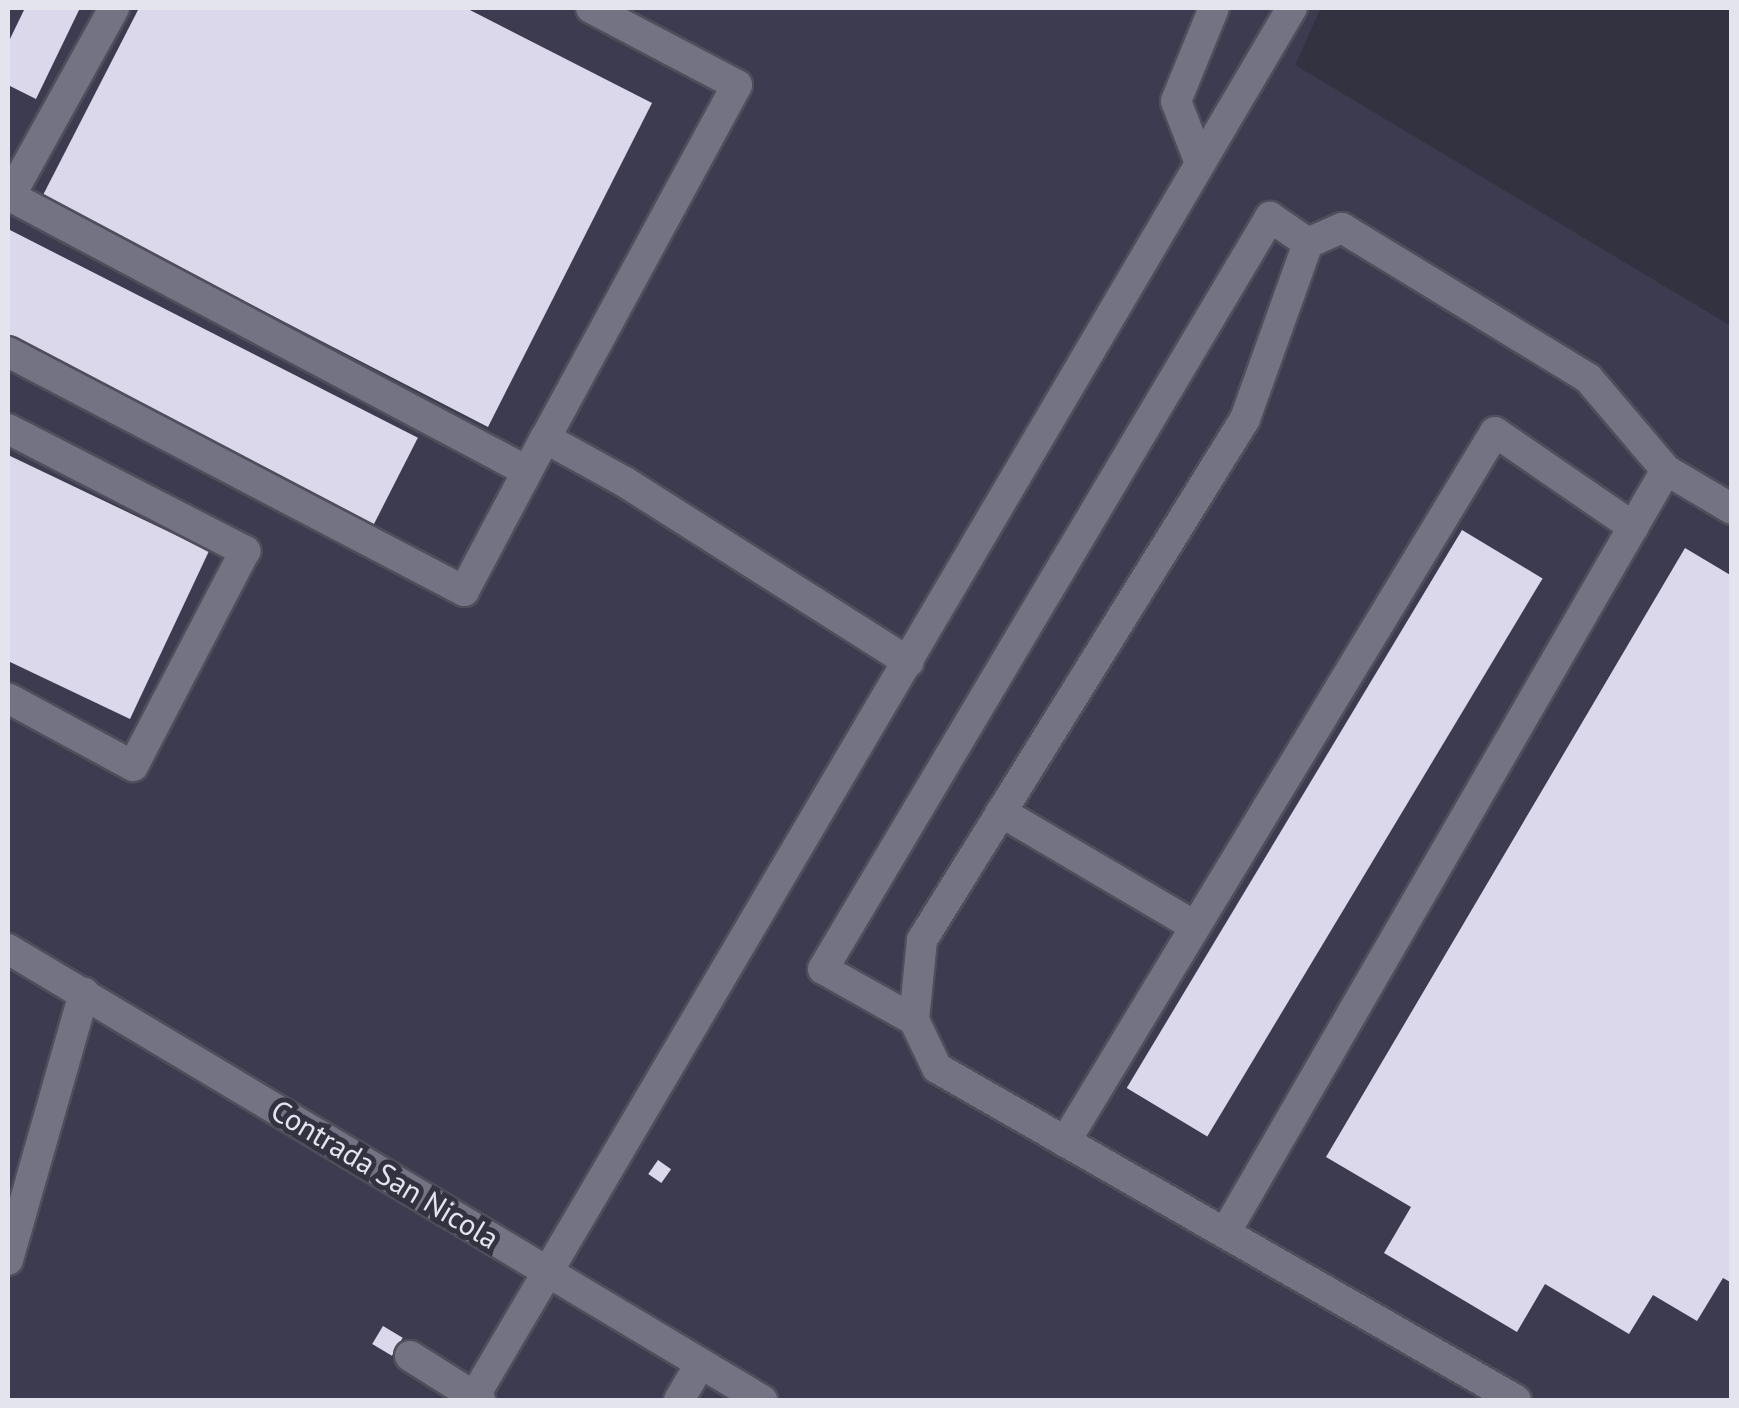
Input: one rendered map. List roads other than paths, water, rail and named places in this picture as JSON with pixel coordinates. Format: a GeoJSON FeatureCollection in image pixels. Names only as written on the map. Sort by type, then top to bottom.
{"type":"FeatureCollection","features":[{"type":"Feature","properties":{"kind":"street"},"geometry":{"type":"LineString","coordinates":[[114,8],[9,196],[525,470]]}},
{"type":"Feature","properties":{"kind":"street"},"geometry":{"type":"LineString","coordinates":[[8,352],[464,591],[525,470],[738,84],[592,8]]}},
{"type":"Feature","properties":{"kind":"street"},"geometry":{"type":"LineString","coordinates":[[1200,163],[1176,101],[1214,8]]}},
{"type":"Feature","properties":{"kind":"street"},"geometry":{"type":"LineString","coordinates":[[410,1356],[477,1399],[1292,8]]}},
{"type":"Feature","properties":{"kind":"street"},"geometry":{"type":"LineString","coordinates":[[914,1020],[823,969],[1270,217],[1308,243]]}},
{"type":"Feature","properties":{"kind":"street"},"geometry":{"type":"LineString","coordinates":[[1516,1400],[937,1068],[914,1020],[922,940],[1245,419],[1308,243],[1342,228],[1588,378],[1666,470],[1732,509]]}},
{"type":"Feature","properties":{"kind":"street"},"geometry":{"type":"LineString","coordinates":[[8,429],[245,551],[133,766],[8,698]]}},
{"type":"Feature","properties":{"kind":"street"},"geometry":{"type":"LineString","coordinates":[[1065,1142],[1495,432],[1632,528]]}},
{"type":"Feature","properties":{"kind":"street"},"geometry":{"type":"LineString","coordinates":[[545,438],[624,482],[909,662]]}},
{"type":"Feature","properties":{"kind":"street"},"geometry":{"type":"LineString","coordinates":[[1225,1234],[1666,470]]}},
{"type":"Feature","properties":{"kind":"street"},"geometry":{"type":"LineString","coordinates":[[1001,812],[1194,925]]}},
{"type":"Feature","properties":{"kind":"street","name":"Contrada San Nicola"},"geometry":{"type":"LineString","coordinates":[[8,949],[762,1400]]}},
{"type":"Feature","properties":{"kind":"street"},"geometry":{"type":"LineString","coordinates":[[8,1260],[84,994]]}},
{"type":"Feature","properties":{"kind":"street"},"geometry":{"type":"LineString","coordinates":[[678,1400],[700,1364]]}}]}
